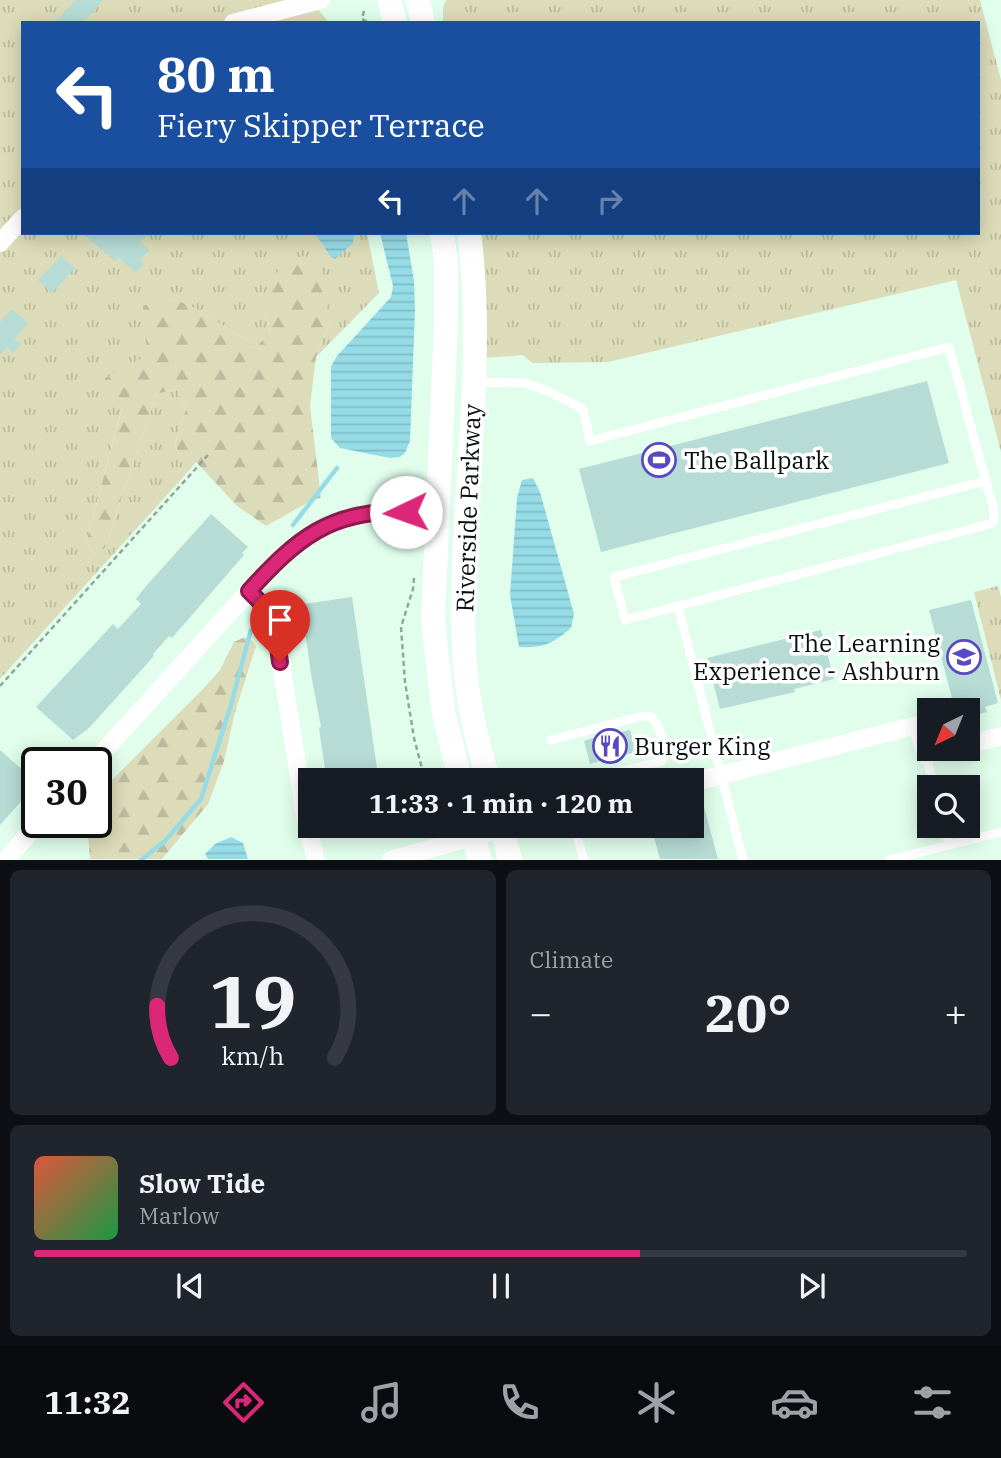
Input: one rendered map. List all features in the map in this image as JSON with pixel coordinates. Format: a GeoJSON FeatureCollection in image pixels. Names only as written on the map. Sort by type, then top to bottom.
{"type":"FeatureCollection","features":[{"type":"Feature","properties":{"kind":"main road"},"geometry":{"type":"LineString","coordinates":[[389,0],[394,21]]}},
{"type":"Feature","properties":{"kind":"main road"},"geometry":{"type":"LineString","coordinates":[[418,0],[423,21]]}},
{"type":"Feature","properties":{"kind":"main road","name":"Riverside Parkway"},"geometry":{"type":"LineString","coordinates":[[442,235],[446,262],[446,325],[434,570],[435,649],[443,710],[457,768]]}},
{"type":"Feature","properties":{"kind":"main road","name":"Riverside Parkway"},"geometry":{"type":"LineString","coordinates":[[469,235],[474,295],[473,382],[466,505],[464,651],[471,705],[485,768]]}},
{"type":"Feature","properties":{"kind":"main road"},"geometry":{"type":"LineString","coordinates":[[507,838],[510,859]]}},
{"type":"Feature","properties":{"kind":"street"},"geometry":{"type":"LineString","coordinates":[[241,21],[321,0]]}},
{"type":"Feature","properties":{"kind":"street"},"geometry":{"type":"LineString","coordinates":[[0,243],[21,220]]}},
{"type":"Feature","properties":{"kind":"street"},"geometry":{"type":"LineString","coordinates":[[108,747],[278,559],[301,539],[316,530],[356,517],[388,512],[438,514]]}},
{"type":"Feature","properties":{"kind":"street"},"geometry":{"type":"LineString","coordinates":[[249,591],[262,604],[275,624],[304,806],[316,859]]}},
{"type":"Feature","properties":{"kind":"street"},"geometry":{"type":"LineString","coordinates":[[704,780],[917,725]]}},
{"type":"Feature","properties":{"kind":"street"},"geometry":{"type":"LineString","coordinates":[[980,742],[1001,736]]}},
{"type":"Feature","properties":{"kind":"street"},"geometry":{"type":"LineString","coordinates":[[6,859],[25,838]]}},
{"type":"Feature","properties":{"kind":"street"},"geometry":{"type":"LineString","coordinates":[[391,859],[475,840]]}},
{"type":"Feature","properties":{"kind":"lane"},"geometry":{"type":"LineString","coordinates":[[473,382],[525,383],[550,392],[583,409],[590,441],[949,347],[994,511],[994,521],[625,620],[614,577],[985,481]]}},
{"type":"Feature","properties":{"kind":"lane"},"geometry":{"type":"LineString","coordinates":[[678,606],[743,859]]}},
{"type":"Feature","properties":{"kind":"lane"},"geometry":{"type":"LineString","coordinates":[[551,740],[643,716],[652,717],[657,723],[665,750],[663,761],[641,768]]}},
{"type":"Feature","properties":{"kind":"lane"},"geometry":{"type":"LineString","coordinates":[[889,859],[1001,832]]}},
{"type":"Feature","properties":{"kind":"lane"},"geometry":{"type":"LineString","coordinates":[[578,838],[584,859]]}},
{"type":"Feature","properties":{"kind":"lane"},"geometry":{"type":"LineString","coordinates":[[947,838],[949,844]]}},
{"type":"Feature","properties":{"kind":"path"},"geometry":{"type":"LineString","coordinates":[[364,11],[362,19],[366,21]]}},
{"type":"Feature","properties":{"kind":"path"},"geometry":{"type":"LineString","coordinates":[[0,687],[208,455]]}},
{"type":"Feature","properties":{"kind":"path"},"geometry":{"type":"LineString","coordinates":[[401,627],[405,682],[422,768]]}},
{"type":"Feature","properties":{"kind":"green space"},"geometry":{"type":"Polygon","coordinates":[[[0,0],[316,0],[317,8],[327,21],[21,21],[21,235],[367,235],[379,293],[316,357],[330,321],[266,309],[270,334],[257,346],[189,305],[166,297],[147,355],[106,392],[122,407],[86,543],[95,554],[105,548],[156,394],[177,389],[186,409],[175,443],[186,474],[0,679],[0,0]]]}},
{"type":"Feature","properties":{"kind":"green space"},"geometry":{"type":"Polygon","coordinates":[[[446,0],[980,0],[1001,80],[1001,452],[956,280],[608,362],[532,363],[523,355],[483,358],[479,235],[980,235],[980,21],[443,21],[446,0]]]}},
{"type":"Feature","properties":{"kind":"green space"},"geometry":{"type":"Polygon","coordinates":[[[306,256],[320,270],[330,321],[316,357],[310,406],[321,498],[314,499],[266,526],[237,506],[196,462],[186,474],[175,443],[186,409],[177,389],[156,394],[105,548],[95,554],[86,543],[122,408],[106,392],[105,378],[147,355],[143,306],[166,297],[189,305],[257,346],[270,333],[266,309],[281,260],[306,256]]]}},
{"type":"Feature","properties":{"kind":"green space"},"geometry":{"type":"Polygon","coordinates":[[[998,586],[1001,597],[1001,700],[974,592],[998,586]]]}},
{"type":"Feature","properties":{"kind":"green space"},"geometry":{"type":"Polygon","coordinates":[[[250,638],[256,646],[235,712],[224,761],[208,804],[162,859],[90,859],[88,838],[112,838],[112,780],[220,670],[234,642],[250,638]]]}},
{"type":"Feature","properties":{"kind":"water"},"geometry":{"type":"Polygon","coordinates":[[[316,235],[354,235],[353,243],[335,259],[330,256],[316,235]]]}},
{"type":"Feature","properties":{"kind":"water"},"geometry":{"type":"Polygon","coordinates":[[[380,235],[406,235],[414,281],[415,310],[410,441],[405,453],[400,457],[390,458],[340,448],[331,438],[331,366],[391,297],[393,286],[380,235]]]}},
{"type":"Feature","properties":{"kind":"water"},"geometry":{"type":"Polygon","coordinates":[[[533,478],[540,492],[574,614],[571,628],[553,641],[541,646],[519,647],[510,595],[517,498],[522,480],[533,478]]]}},
{"type":"Feature","properties":{"kind":"water"},"geometry":{"type":"Polygon","coordinates":[[[231,837],[243,843],[248,859],[208,859],[205,854],[215,844],[231,837]]]}},
{"type":"Feature","properties":{"kind":"building"},"geometry":{"type":"Polygon","coordinates":[[[75,0],[103,0],[84,21],[56,21],[75,0]]]}},
{"type":"Feature","properties":{"kind":"building"},"geometry":{"type":"Polygon","coordinates":[[[84,235],[147,235],[140,242],[149,250],[140,260],[144,264],[136,273],[118,257],[115,261],[84,235]]]}},
{"type":"Feature","properties":{"kind":"building"},"geometry":{"type":"Polygon","coordinates":[[[61,256],[75,268],[52,293],[38,280],[61,256]]]}},
{"type":"Feature","properties":{"kind":"building"},"geometry":{"type":"Polygon","coordinates":[[[12,309],[28,323],[14,339],[21,344],[13,353],[7,347],[0,355],[0,322],[12,309]]]}},
{"type":"Feature","properties":{"kind":"building"},"geometry":{"type":"Polygon","coordinates":[[[927,381],[949,463],[601,552],[579,469],[927,381]]]}},
{"type":"Feature","properties":{"kind":"building"},"geometry":{"type":"Polygon","coordinates":[[[211,514],[248,547],[242,553],[244,555],[89,728],[73,740],[36,707],[113,624],[118,629],[141,604],[136,599],[146,586],[211,514]]]}},
{"type":"Feature","properties":{"kind":"building"},"geometry":{"type":"Polygon","coordinates":[[[352,597],[377,768],[325,768],[302,611],[305,610],[304,604],[352,597]]]}},
{"type":"Feature","properties":{"kind":"building","name":"The Learning Experience - Ashburn"},"geometry":{"type":"Polygon","coordinates":[[[971,600],[998,703],[985,707],[987,712],[980,714],[980,698],[952,698],[929,610],[971,600]]]}},
{"type":"Feature","properties":{"kind":"building"},"geometry":{"type":"Polygon","coordinates":[[[821,630],[834,679],[794,689],[795,692],[720,709],[707,658],[821,630]]]}},
{"type":"Feature","properties":{"kind":"building","name":"Burger King"},"geometry":{"type":"Polygon","coordinates":[[[630,730],[636,752],[590,764],[584,741],[611,732],[630,730]]]}},
{"type":"Feature","properties":{"kind":"building"},"geometry":{"type":"Polygon","coordinates":[[[0,750],[21,769],[21,801],[0,825],[0,750]]]}},
{"type":"Feature","properties":{"kind":"building"},"geometry":{"type":"Polygon","coordinates":[[[704,806],[718,859],[660,859],[654,838],[704,838],[704,806]]]}},
{"type":"Feature","properties":{"kind":"waterway"},"geometry":{"type":"LineString","coordinates":[[293,525],[337,468]]}},
{"type":"Feature","properties":{"kind":"waterway"},"geometry":{"type":"LineString","coordinates":[[141,860],[165,841],[201,799],[251,630]]}},
{"type":"Feature","properties":{"kind":"place","name":"The Ballpark"},"geometry":{"type":"Point","coordinates":[659,460]}},
{"type":"Feature","properties":{"kind":"place","name":"The Learning Experience - Ashburn"},"geometry":{"type":"Point","coordinates":[964,657]}},
{"type":"Feature","properties":{"kind":"place","name":"Burger King"},"geometry":{"type":"Point","coordinates":[610,746]}},
{"type":"Feature","properties":{"kind":"route"},"geometry":{"type":"LineString","coordinates":[[280,662],[275,624],[262,604],[249,591],[278,559],[316,530],[356,517],[406,512]]}}]}
